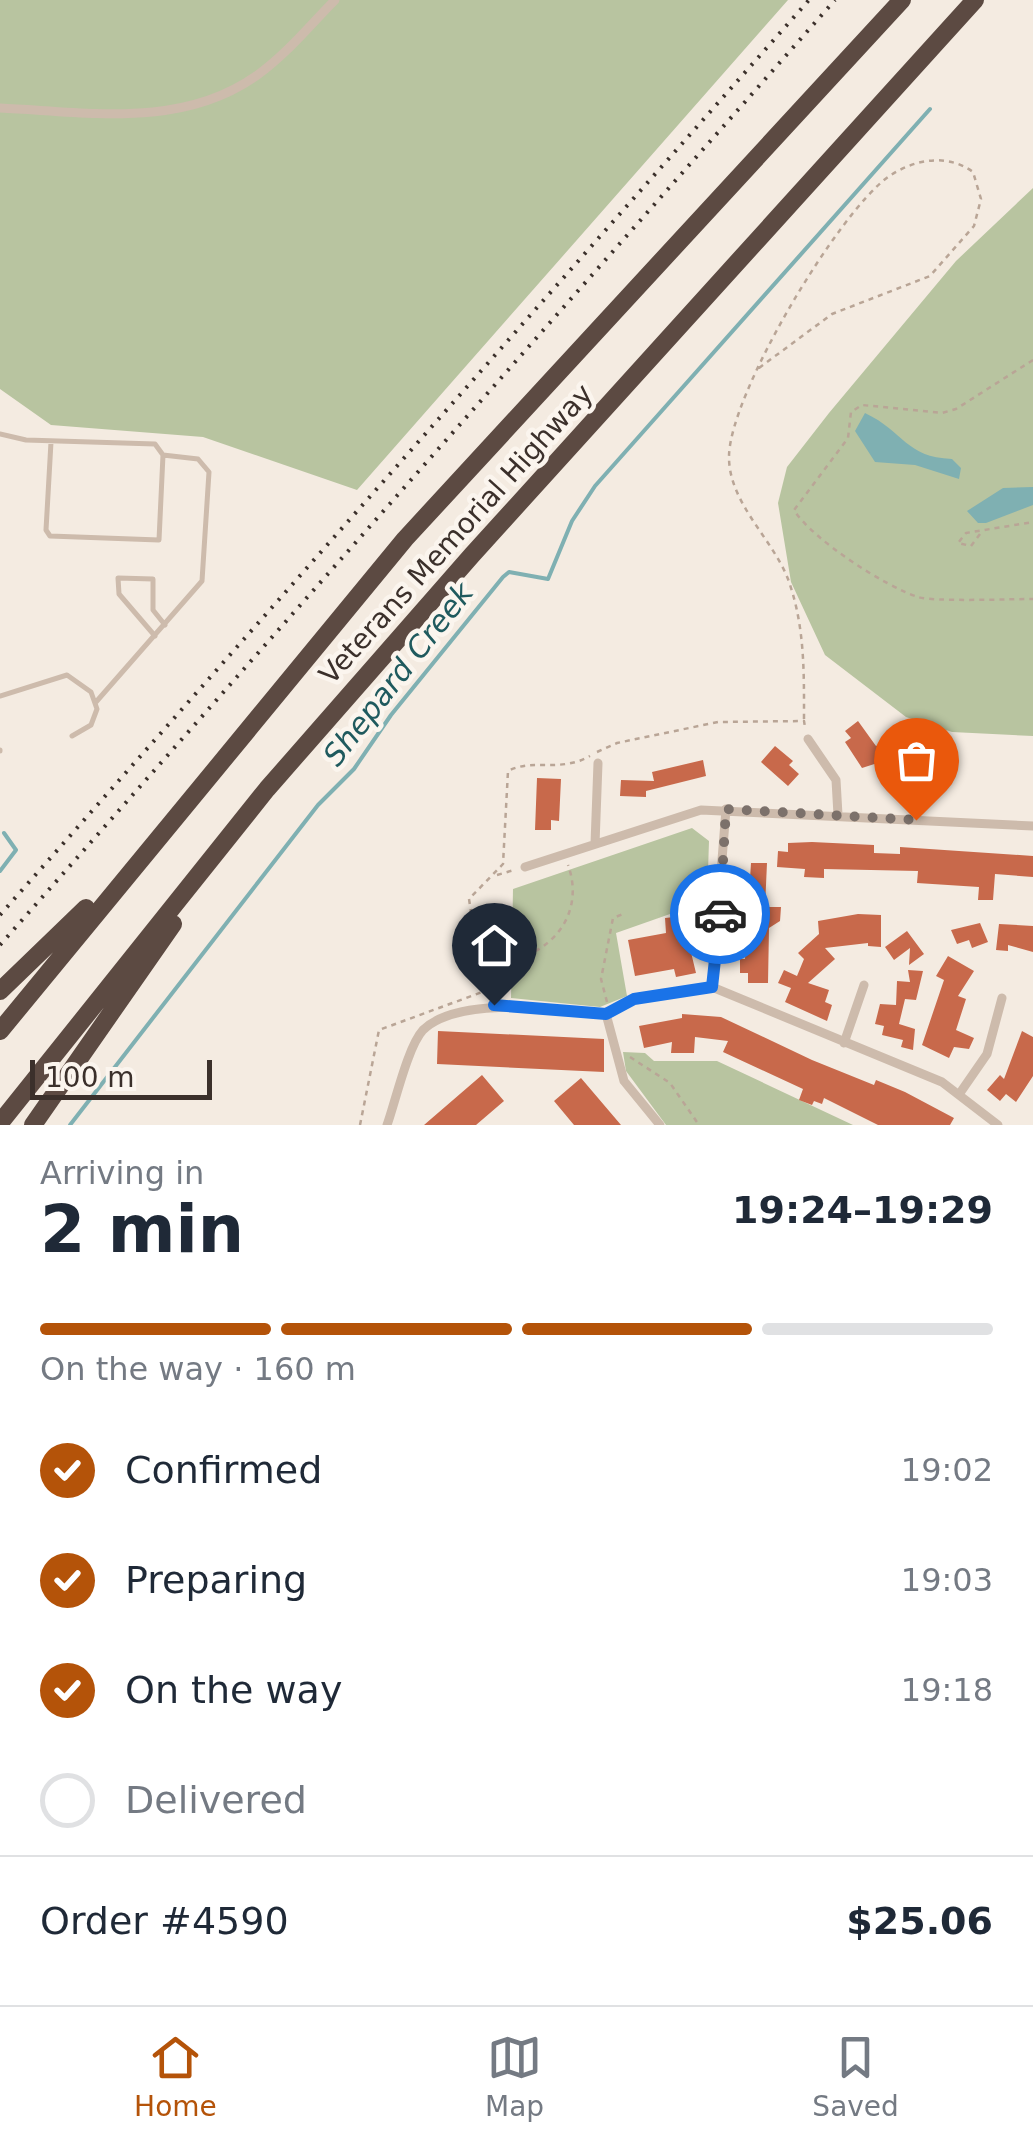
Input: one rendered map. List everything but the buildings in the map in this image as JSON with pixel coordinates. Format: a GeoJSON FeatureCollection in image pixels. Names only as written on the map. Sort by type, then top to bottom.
{"type":"FeatureCollection","features":[{"type":"Feature","properties":{"kind":"highway","name":"Veterans Memorial Highway"},"geometry":{"type":"LineString","coordinates":[[0,1030],[137,859],[405,539],[902,0]]}},
{"type":"Feature","properties":{"kind":"highway","name":"Veterans Memorial Highway"},"geometry":{"type":"LineString","coordinates":[[0,1124],[267,789],[484,540],[975,0]]}},
{"type":"Feature","properties":{"kind":"highway"},"geometry":{"type":"LineString","coordinates":[[33,1125],[267,789]]}},
{"type":"Feature","properties":{"kind":"highway"},"geometry":{"type":"LineString","coordinates":[[0,991],[137,859]]}},
{"type":"Feature","properties":{"kind":"street"},"geometry":{"type":"LineString","coordinates":[[0,108],[138,114],[199,104],[260,73],[335,0]]}},
{"type":"Feature","properties":{"kind":"street"},"geometry":{"type":"LineString","coordinates":[[808,738],[836,780],[838,815]]}},
{"type":"Feature","properties":{"kind":"street"},"geometry":{"type":"LineString","coordinates":[[595,844],[598,763]]}},
{"type":"Feature","properties":{"kind":"street"},"geometry":{"type":"LineString","coordinates":[[712,987],[726,809]]}},
{"type":"Feature","properties":{"kind":"street"},"geometry":{"type":"LineString","coordinates":[[524,868],[676,816],[726,809],[1033,826]]}},
{"type":"Feature","properties":{"kind":"street"},"geometry":{"type":"LineString","coordinates":[[844,1044],[864,986]]}},
{"type":"Feature","properties":{"kind":"street"},"geometry":{"type":"LineString","coordinates":[[387,1125],[417,1039],[433,1024],[494,1005],[606,1014],[634,999],[712,987],[844,1044],[911,1068],[960,1093],[998,1125]]}},
{"type":"Feature","properties":{"kind":"street"},"geometry":{"type":"LineString","coordinates":[[960,1093],[987,1054],[1002,998]]}},
{"type":"Feature","properties":{"kind":"street"},"geometry":{"type":"LineString","coordinates":[[606,1014],[624,1081],[660,1125]]}},
{"type":"Feature","properties":{"kind":"lane"},"geometry":{"type":"LineString","coordinates":[[0,434],[51,442],[155,444],[163,455],[159,540],[50,536],[46,530],[51,442]]}},
{"type":"Feature","properties":{"kind":"lane"},"geometry":{"type":"LineString","coordinates":[[72,736],[91,725],[96,702],[202,581],[209,472],[198,459],[163,455]]}},
{"type":"Feature","properties":{"kind":"lane"},"geometry":{"type":"LineString","coordinates":[[155,636],[118,594],[118,578],[152,580],[153,610],[165,625]]}},
{"type":"Feature","properties":{"kind":"lane"},"geometry":{"type":"LineString","coordinates":[[0,696],[67,675],[91,692],[96,702]]}},
{"type":"Feature","properties":{"kind":"path"},"geometry":{"type":"LineString","coordinates":[[759,368],[832,314],[930,276],[974,226],[981,199],[973,172],[961,164],[928,161],[908,165],[886,179],[857,209],[803,282],[759,368],[728,457],[733,483],[781,566],[797,612],[805,660],[804,722]]}},
{"type":"Feature","properties":{"kind":"path"},"geometry":{"type":"LineString","coordinates":[[1033,360],[942,413],[862,405],[851,412],[848,438],[833,462],[794,510],[803,524],[846,558],[919,598],[1033,599]]}},
{"type":"Feature","properties":{"kind":"path"},"geometry":{"type":"LineString","coordinates":[[980,534],[1033,522]]}},
{"type":"Feature","properties":{"kind":"path"},"geometry":{"type":"LineString","coordinates":[[524,969],[527,955],[555,940],[563,928],[576,885],[564,854]]}},
{"type":"Feature","properties":{"kind":"path"},"geometry":{"type":"LineString","coordinates":[[496,876],[524,868]]}},
{"type":"Feature","properties":{"kind":"path"},"geometry":{"type":"LineString","coordinates":[[606,1014],[608,999],[601,979],[612,942],[608,932],[613,918],[622,914]]}},
{"type":"Feature","properties":{"kind":"path"},"geometry":{"type":"LineString","coordinates":[[619,1061],[635,1058],[670,1083],[699,1125]]}},
{"type":"Feature","properties":{"kind":"green space"},"geometry":{"type":"Polygon","coordinates":[[[0,0],[788,0],[357,490],[203,437],[51,425],[0,389],[0,0]]]}},
{"type":"Feature","properties":{"kind":"green space"},"geometry":{"type":"Polygon","coordinates":[[[1033,188],[1033,736],[952,732],[906,717],[825,655],[791,582],[778,503],[787,467],[829,413],[956,261],[1033,188]]]}},
{"type":"Feature","properties":{"kind":"green space"},"geometry":{"type":"Polygon","coordinates":[[[692,828],[709,841],[707,901],[616,933],[627,996],[600,1007],[511,998],[513,889],[692,828]]]}},
{"type":"Feature","properties":{"kind":"green space"},"geometry":{"type":"Polygon","coordinates":[[[623,1052],[645,1053],[654,1061],[717,1061],[853,1125],[666,1125],[626,1071],[623,1052]]]}},
{"type":"Feature","properties":{"kind":"water"},"geometry":{"type":"Polygon","coordinates":[[[865,413],[914,449],[952,459],[961,468],[959,479],[915,465],[875,462],[855,431],[865,413]]]}},
{"type":"Feature","properties":{"kind":"water"},"geometry":{"type":"Polygon","coordinates":[[[1033,487],[1033,505],[986,523],[978,523],[967,511],[1003,488],[1033,487]]]}},
{"type":"Feature","properties":{"kind":"waterway","name":"Shepard Creek"},"geometry":{"type":"LineString","coordinates":[[70,1125],[318,805],[354,769],[391,715],[503,577],[509,572],[548,579],[572,521],[595,486],[930,109]]}},
{"type":"Feature","properties":{"kind":"waterway","name":"Shepard Creek"},"geometry":{"type":"LineString","coordinates":[[0,871],[16,850],[4,833]]}},
{"type":"Feature","properties":{"kind":"railway"},"geometry":{"type":"LineString","coordinates":[[0,915],[809,0]]}},
{"type":"Feature","properties":{"kind":"railway"},"geometry":{"type":"LineString","coordinates":[[0,945],[835,0]]}},
{"type":"Feature","properties":{"kind":"way so far"},"geometry":{"type":"LineString","coordinates":[[720,914],[726,809],[916,820]]}},
{"type":"Feature","properties":{"kind":"route"},"geometry":{"type":"LineString","coordinates":[[494,1005],[606,1014],[634,999],[712,987],[720,914]]}}]}
